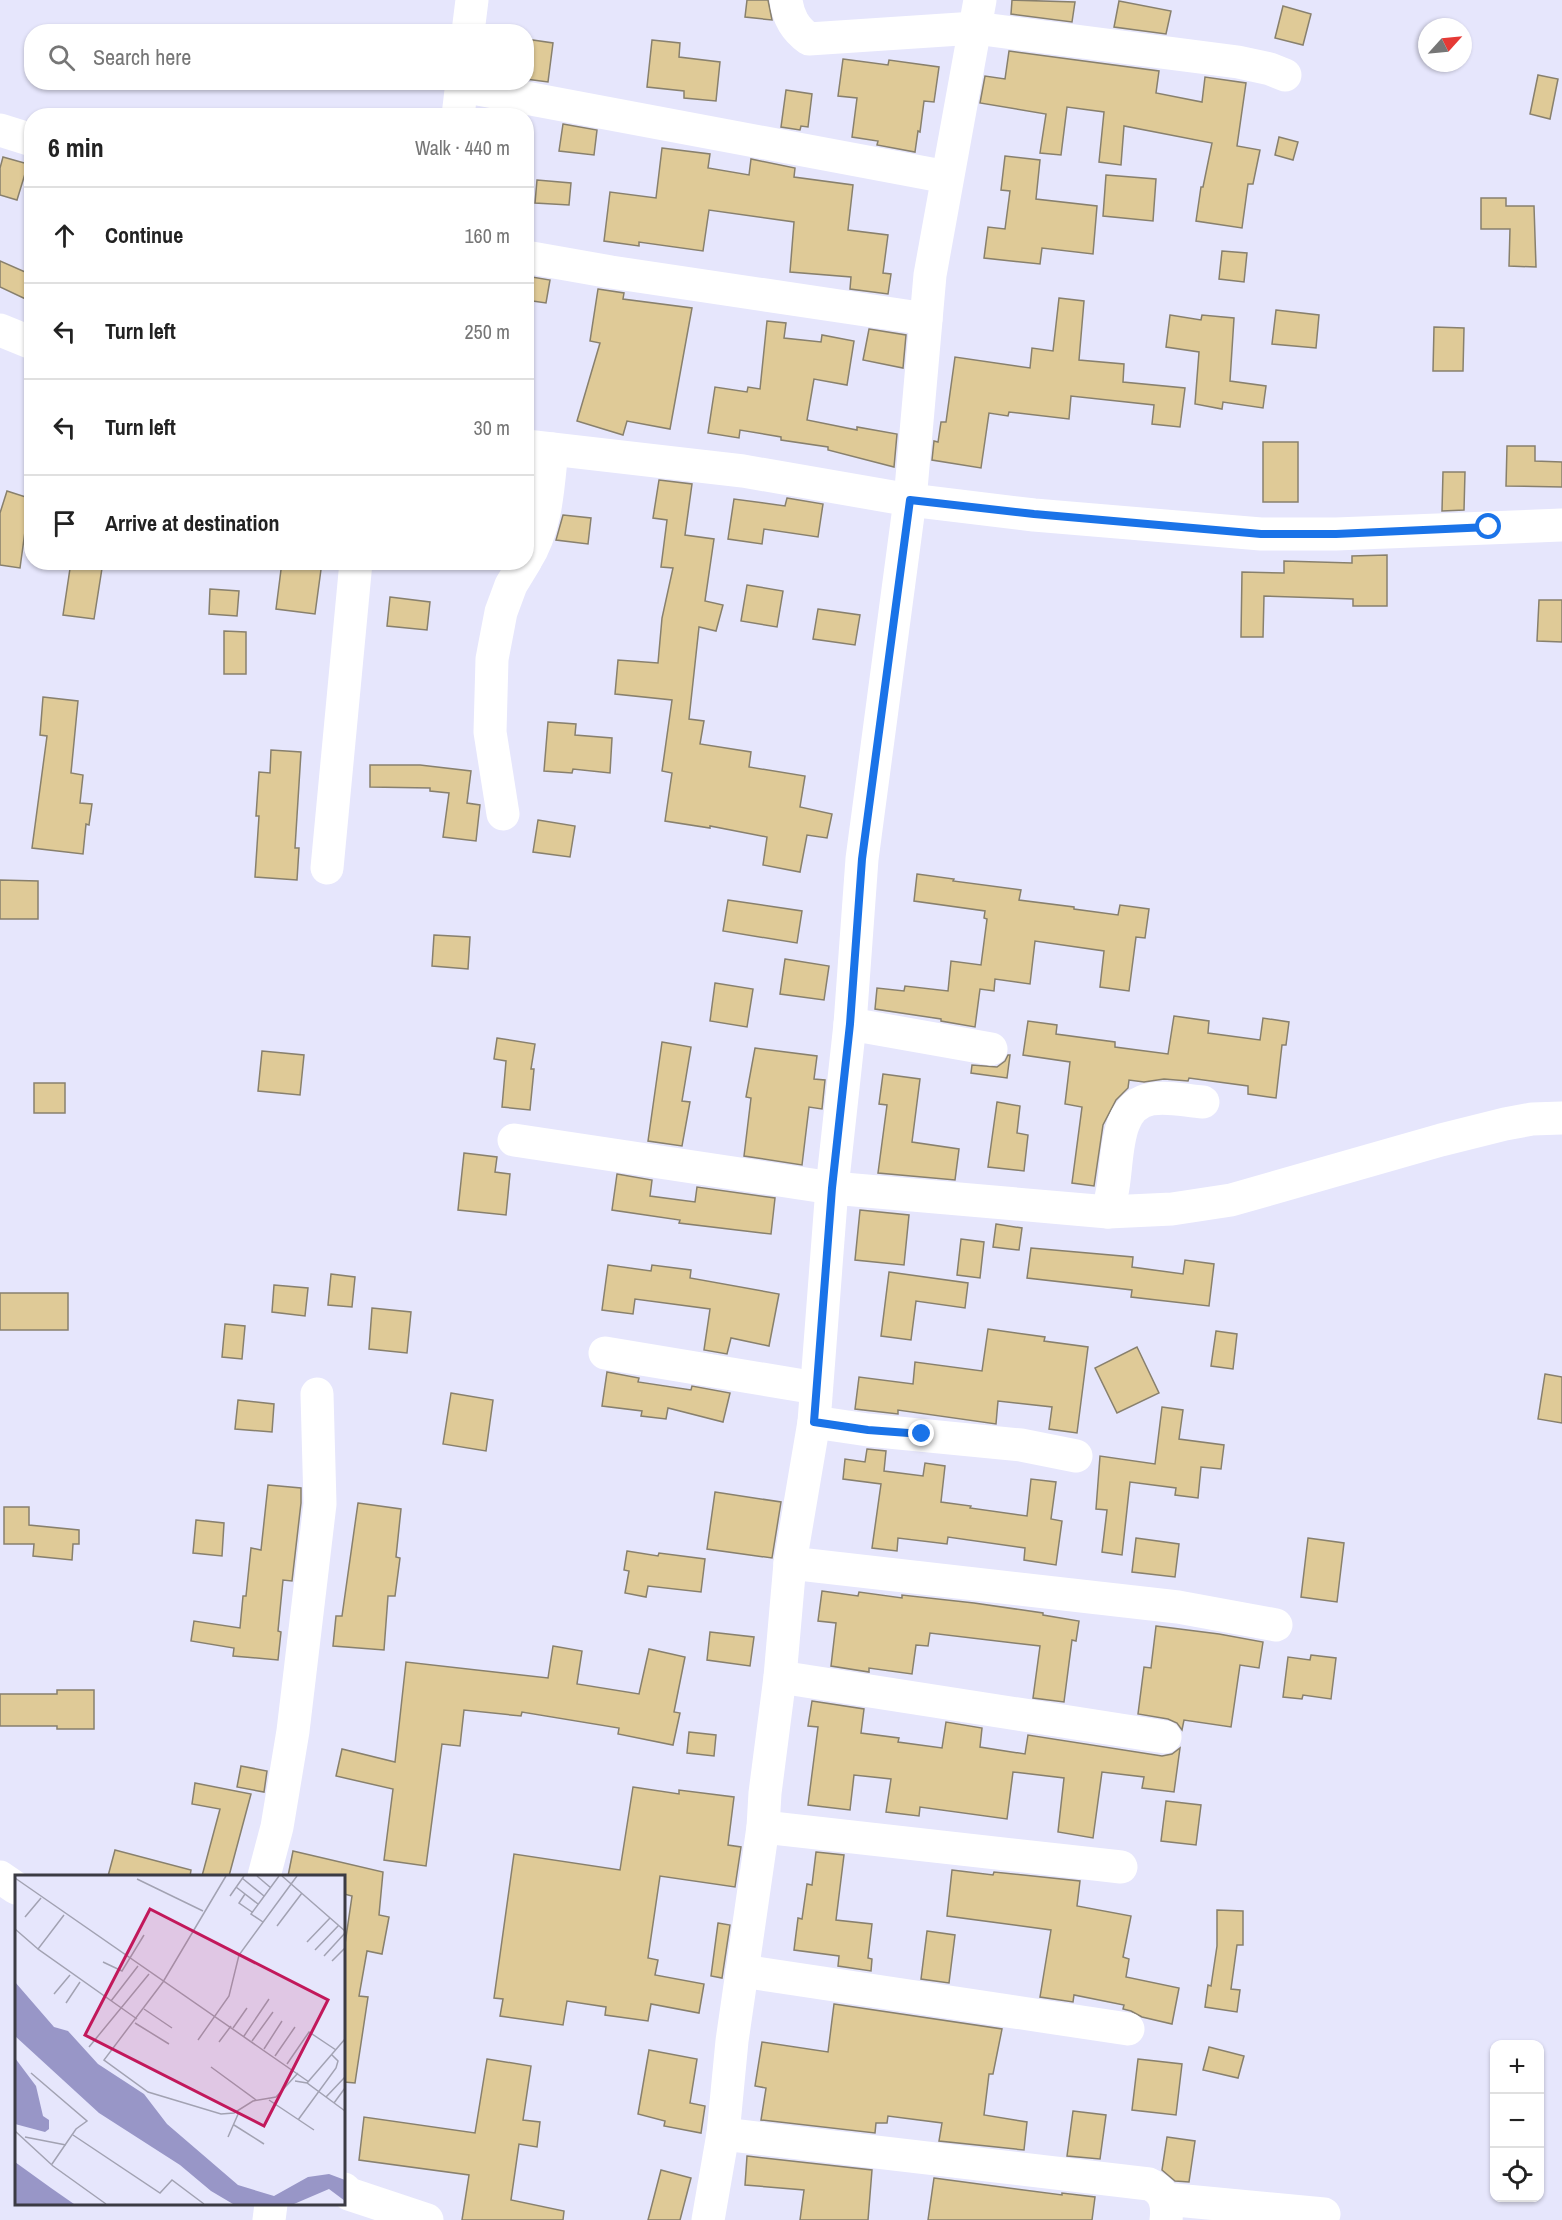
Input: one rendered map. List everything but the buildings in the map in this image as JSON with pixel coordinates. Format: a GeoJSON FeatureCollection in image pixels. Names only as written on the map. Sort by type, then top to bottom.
{"type":"FeatureCollection","features":[{"type":"Feature","properties":{"kind":"street"},"geometry":{"type":"LineString","coordinates":[[469,24],[472,0]]}},
{"type":"Feature","properties":{"kind":"street"},"geometry":{"type":"LineString","coordinates":[[786,0],[791,20],[798,31],[809,39],[978,14],[1238,62],[1285,75]]}},
{"type":"Feature","properties":{"kind":"street"},"geometry":{"type":"LineString","coordinates":[[708,2220],[723,2134],[732,2041],[763,1827],[790,1563],[814,1422],[832,1188],[850,1024],[862,859],[910,500],[930,275],[946,177],[978,14]]}},
{"type":"Feature","properties":{"kind":"street"},"geometry":{"type":"LineString","coordinates":[[461,95],[946,177]]}},
{"type":"Feature","properties":{"kind":"street"},"geometry":{"type":"LineString","coordinates":[[0,130],[24,138]]}},
{"type":"Feature","properties":{"kind":"street"},"geometry":{"type":"LineString","coordinates":[[534,258],[926,319]]}},
{"type":"Feature","properties":{"kind":"street"},"geometry":{"type":"LineString","coordinates":[[0,330],[24,340]]}},
{"type":"Feature","properties":{"kind":"street"},"geometry":{"type":"LineString","coordinates":[[534,548],[545,507],[539,447],[743,471],[910,500],[1034,514],[1261,534],[1336,534],[1562,525]]}},
{"type":"Feature","properties":{"kind":"street"},"geometry":{"type":"LineString","coordinates":[[327,868],[355,570]]}},
{"type":"Feature","properties":{"kind":"street"},"geometry":{"type":"LineString","coordinates":[[503,814],[490,732],[492,659],[501,612],[511,585],[520,570]]}},
{"type":"Feature","properties":{"kind":"street"},"geometry":{"type":"LineString","coordinates":[[850,1024],[991,1049]]}},
{"type":"Feature","properties":{"kind":"street"},"geometry":{"type":"LineString","coordinates":[[1108,1212],[1118,1144],[1125,1120],[1132,1109],[1143,1101],[1153,1098],[1203,1102]]}},
{"type":"Feature","properties":{"kind":"street"},"geometry":{"type":"LineString","coordinates":[[514,1140],[832,1188],[1108,1212],[1172,1209],[1231,1200],[1505,1124],[1532,1119],[1562,1118]]}},
{"type":"Feature","properties":{"kind":"street"},"geometry":{"type":"LineString","coordinates":[[605,1353],[816,1388]]}},
{"type":"Feature","properties":{"kind":"street"},"geometry":{"type":"LineString","coordinates":[[264,1875],[277,1827],[293,1731],[320,1503],[317,1394]]}},
{"type":"Feature","properties":{"kind":"street"},"geometry":{"type":"LineString","coordinates":[[814,1422],[868,1430],[1021,1444],[1076,1456]]}},
{"type":"Feature","properties":{"kind":"street"},"geometry":{"type":"LineString","coordinates":[[790,1563],[1178,1607],[1276,1625]]}},
{"type":"Feature","properties":{"kind":"street"},"geometry":{"type":"LineString","coordinates":[[780,1677],[1165,1737]]}},
{"type":"Feature","properties":{"kind":"street"},"geometry":{"type":"LineString","coordinates":[[763,1827],[1121,1867]]}},
{"type":"Feature","properties":{"kind":"street"},"geometry":{"type":"LineString","coordinates":[[0,1877],[15,1887]]}},
{"type":"Feature","properties":{"kind":"street"},"geometry":{"type":"LineString","coordinates":[[0,1896],[15,1894]]}},
{"type":"Feature","properties":{"kind":"street"},"geometry":{"type":"LineString","coordinates":[[742,1971],[1128,2029]]}},
{"type":"Feature","properties":{"kind":"street"},"geometry":{"type":"LineString","coordinates":[[723,2134],[1149,2184],[1160,2190],[1166,2210],[1324,2214]]}},
{"type":"Feature","properties":{"kind":"street"},"geometry":{"type":"LineString","coordinates":[[345,2190],[349,2194],[427,2220]]}},
{"type":"Feature","properties":{"kind":"street"},"geometry":{"type":"LineString","coordinates":[[269,2220],[272,2205]]}},
{"type":"Feature","properties":{"kind":"route"},"geometry":{"type":"LineString","coordinates":[[922,1434],[868,1430],[814,1422],[832,1188],[850,1024],[862,859],[910,500],[1034,514],[1261,534],[1336,534],[1489,527]]}}]}
